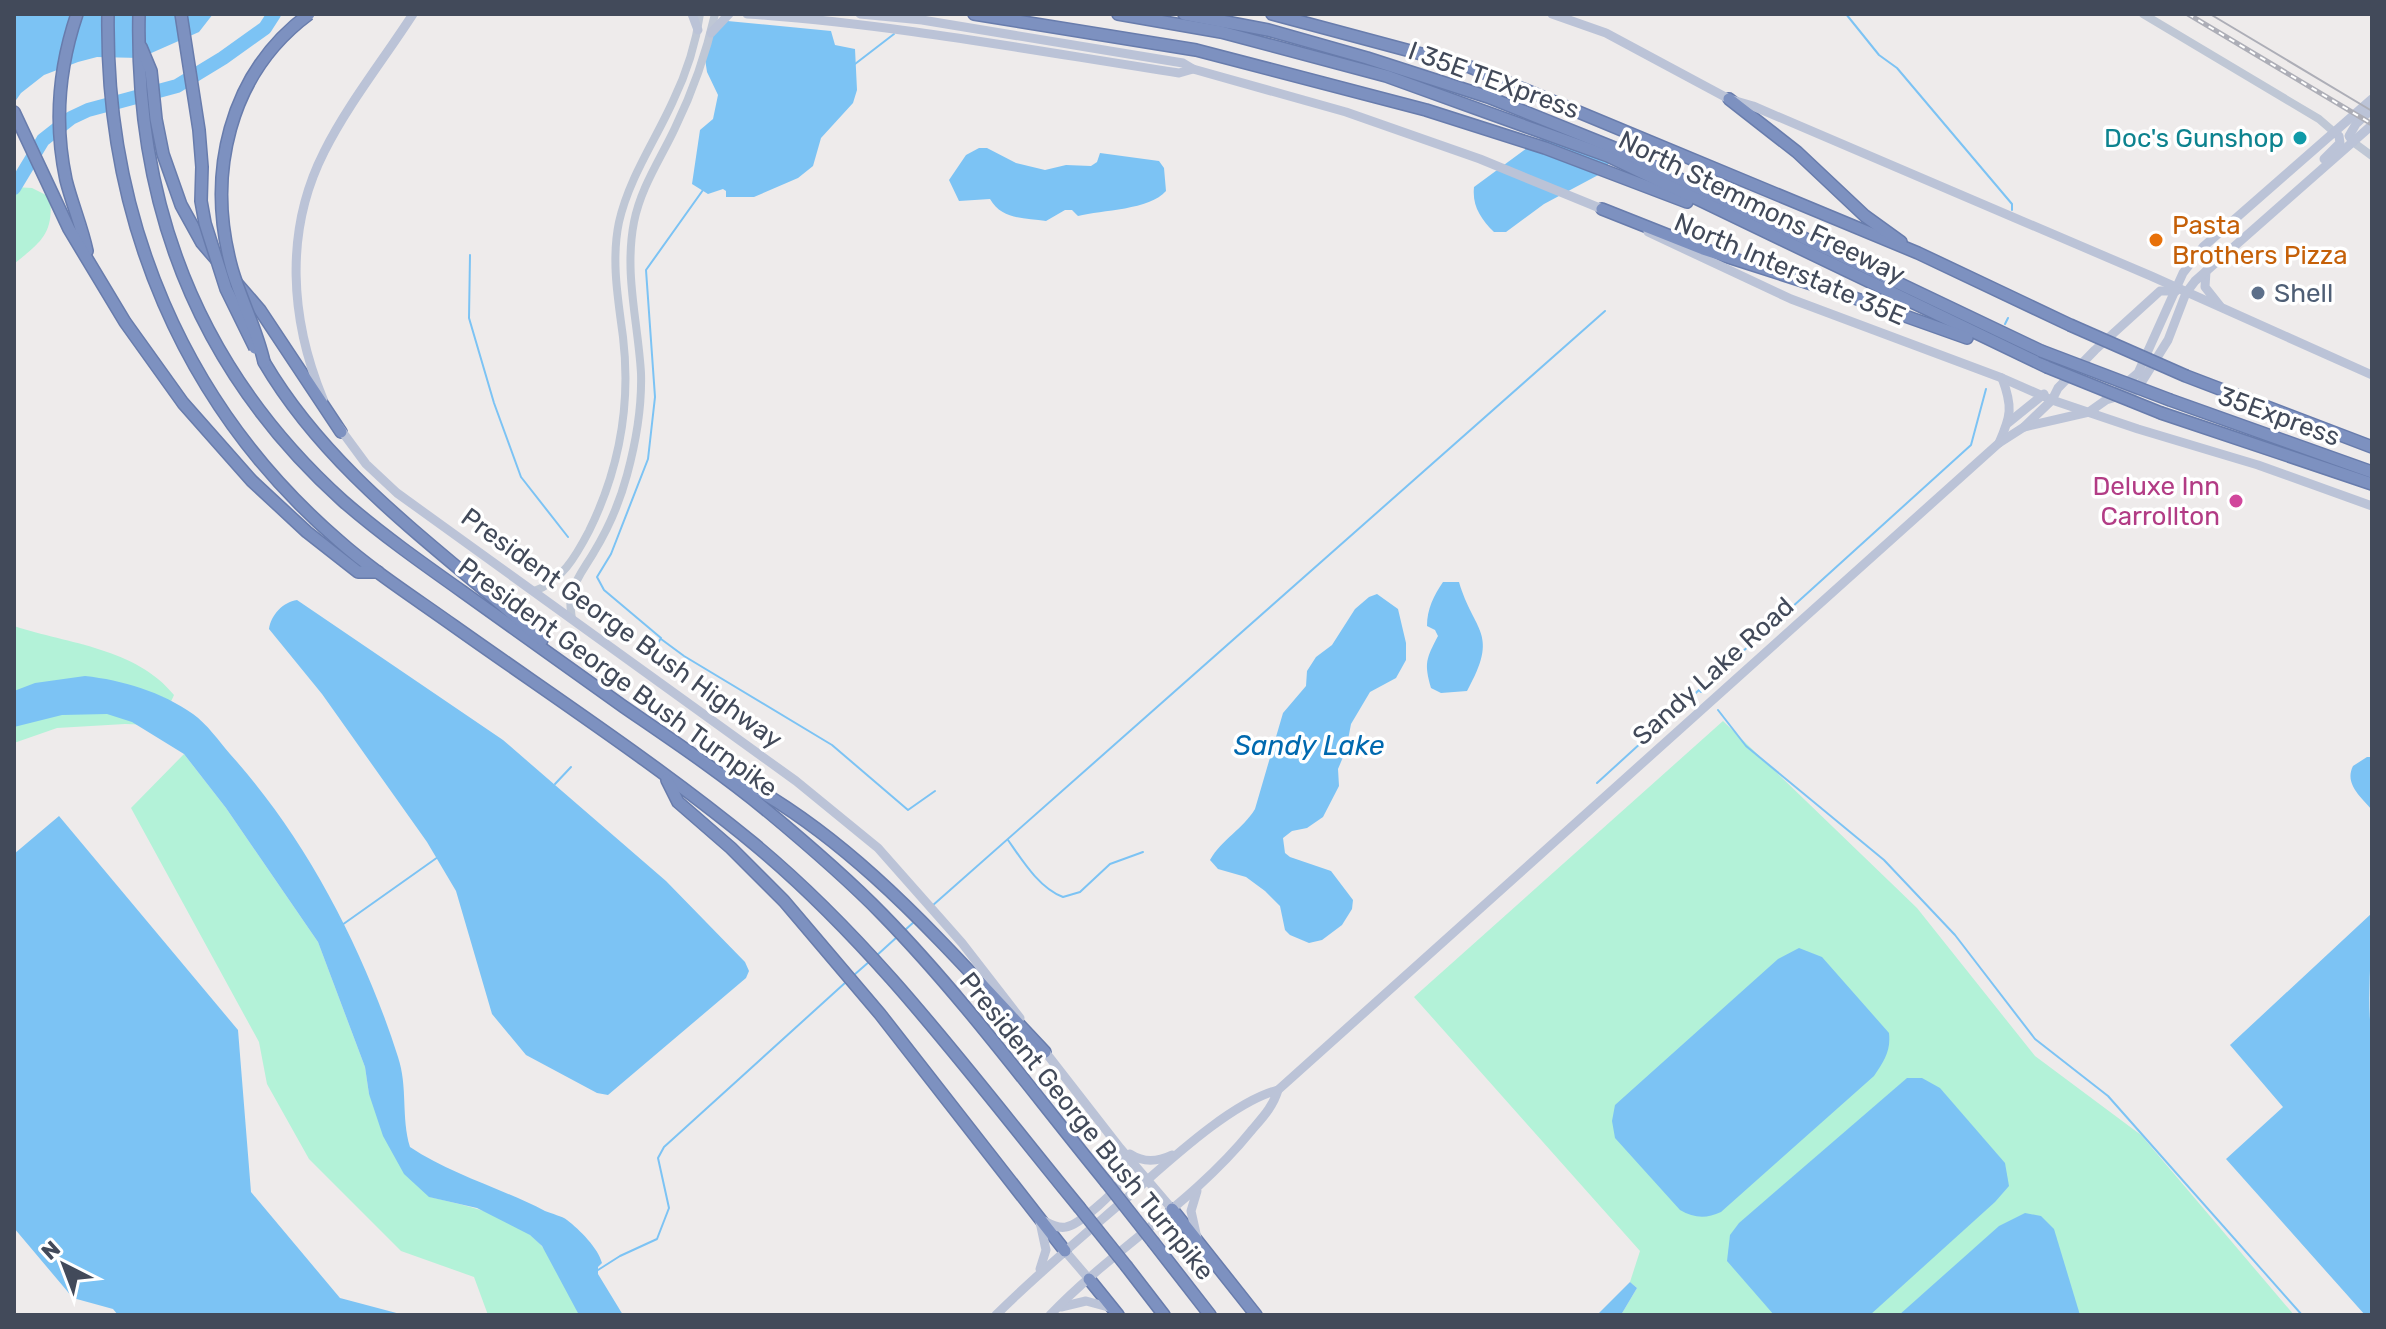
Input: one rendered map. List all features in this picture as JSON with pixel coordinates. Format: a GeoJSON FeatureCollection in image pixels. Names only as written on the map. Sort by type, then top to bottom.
{"type":"FeatureCollection","features":[{"type":"Feature","properties":{"kind":"highway"},"geometry":{"type":"LineString","coordinates":[[77,14],[63,70],[60,129],[66,179],[88,260]]}},
{"type":"Feature","properties":{"kind":"highway","name":"President George Bush Turnpike"},"geometry":{"type":"LineString","coordinates":[[108,14],[110,94],[122,179],[141,248],[193,366],[256,455],[327,530],[379,572],[665,776],[754,844],[816,900],[904,993],[1164,1315]]}},
{"type":"Feature","properties":{"kind":"highway","name":"President George Bush Turnpike"},"geometry":{"type":"LineString","coordinates":[[139,14],[141,95],[156,197],[166,232],[194,303],[249,397],[319,478],[380,532],[701,760],[844,876],[932,969],[1210,1315]]}},
{"type":"Feature","properties":{"kind":"highway"},"geometry":{"type":"LineString","coordinates":[[181,14],[199,130],[201,201],[205,223],[234,308],[264,362],[293,408],[351,475],[579,675]]}},
{"type":"Feature","properties":{"kind":"highway"},"geometry":{"type":"LineString","coordinates":[[264,362],[224,235],[220,193],[222,163],[236,111],[252,77],[276,44],[309,14]]}},
{"type":"Feature","properties":{"kind":"highway"},"geometry":{"type":"LineString","coordinates":[[974,14],[1196,50],[1426,110],[1545,148],[1736,219]]}},
{"type":"Feature","properties":{"kind":"highway","name":"North Stemmons Freeway"},"geometry":{"type":"LineString","coordinates":[[1118,14],[1221,32],[1336,62],[1425,89],[1608,156],[2030,361],[2161,413],[2372,484]]}},
{"type":"Feature","properties":{"kind":"highway","name":"I 35E TEXpress"},"geometry":{"type":"LineString","coordinates":[[1184,14],[1283,34],[1488,97],[1617,149],[2041,351],[2170,400]]}},
{"type":"Feature","properties":{"kind":"highway","name":"North Stemmons Freeway"},"geometry":{"type":"LineString","coordinates":[[1272,14],[1470,67],[1918,253],[2186,376],[2372,447]]}},
{"type":"Feature","properties":{"kind":"highway"},"geometry":{"type":"LineString","coordinates":[[138,41],[151,71],[156,119],[171,178],[191,224],[215,259],[260,310],[341,432]]}},
{"type":"Feature","properties":{"kind":"highway"},"geometry":{"type":"LineString","coordinates":[[1729,99],[1797,152],[1865,216],[1918,253]]}},
{"type":"Feature","properties":{"kind":"highway"},"geometry":{"type":"LineString","coordinates":[[14,112],[69,229],[107,294],[164,379],[205,430],[285,512],[358,572],[379,572]]}},
{"type":"Feature","properties":{"kind":"highway"},"geometry":{"type":"LineString","coordinates":[[1602,209],[1713,253],[1846,295],[1960,335],[1999,353],[2030,361]]}},
{"type":"Feature","properties":{"kind":"highway","name":"35Express"},"geometry":{"type":"LineString","coordinates":[[2170,400],[2372,472]]}},
{"type":"Feature","properties":{"kind":"highway"},"geometry":{"type":"LineString","coordinates":[[701,760],[766,792],[860,863],[951,951],[1045,1052]]}},
{"type":"Feature","properties":{"kind":"highway"},"geometry":{"type":"LineString","coordinates":[[665,776],[678,802],[731,848],[784,901],[880,1014],[1065,1251]]}},
{"type":"Feature","properties":{"kind":"highway"},"geometry":{"type":"LineString","coordinates":[[1172,1209],[1256,1315]]}},
{"type":"Feature","properties":{"kind":"highway"},"geometry":{"type":"LineString","coordinates":[[1089,1279],[1115,1312]]}},
{"type":"Feature","properties":{"kind":"main road","name":"President George Bush Highway"},"geometry":{"type":"LineString","coordinates":[[413,14],[324,150],[299,227],[295,282],[303,340],[316,381],[341,432],[366,464],[397,493],[796,781],[878,848],[962,943],[1120,1148],[1172,1209]]}},
{"type":"Feature","properties":{"kind":"main road"},"geometry":{"type":"LineString","coordinates":[[692,14],[698,30]]}},
{"type":"Feature","properties":{"kind":"main road"},"geometry":{"type":"LineString","coordinates":[[711,33],[729,14]]}},
{"type":"Feature","properties":{"kind":"main road","name":"North Interstate 35E"},"geometry":{"type":"LineString","coordinates":[[747,14],[837,20],[1179,73],[1193,69]]}},
{"type":"Feature","properties":{"kind":"main road","name":"North Interstate 35E"},"geometry":{"type":"LineString","coordinates":[[860,14],[922,20],[1183,63],[1193,69],[1346,112],[1480,159],[1602,209],[1791,299],[2002,378],[2052,400],[2258,465],[2372,506]]}},
{"type":"Feature","properties":{"kind":"main road"},"geometry":{"type":"LineString","coordinates":[[1552,14],[1606,33],[1729,99],[1753,106],[2372,375]]}},
{"type":"Feature","properties":{"kind":"main road"},"geometry":{"type":"LineString","coordinates":[[2024,427],[2089,412],[2138,373],[2192,261],[2217,232],[2372,99]]}},
{"type":"Feature","properties":{"kind":"main road"},"geometry":{"type":"LineString","coordinates":[[2353,142],[2349,136],[2352,129],[2372,109]]}},
{"type":"Feature","properties":{"kind":"main road"},"geometry":{"type":"LineString","coordinates":[[2180,291],[2372,125]]}},
{"type":"Feature","properties":{"kind":"main road"},"geometry":{"type":"LineString","coordinates":[[2287,198],[2294,185],[2340,143],[2339,136],[2334,132]]}},
{"type":"Feature","properties":{"kind":"main road"},"geometry":{"type":"LineString","coordinates":[[2206,270],[2205,287],[2225,311]]}},
{"type":"Feature","properties":{"kind":"main road","name":"Sandy Lake Road"},"geometry":{"type":"LineString","coordinates":[[996,1315],[1039,1273],[1183,1150],[1223,1119],[1265,1093],[1278,1090],[1999,443],[2024,427],[2095,350],[2160,291],[2180,291]]}},
{"type":"Feature","properties":{"kind":"main road"},"geometry":{"type":"LineString","coordinates":[[1999,443],[2008,423],[2011,402],[2002,378]]}},
{"type":"Feature","properties":{"kind":"main road"},"geometry":{"type":"LineString","coordinates":[[2008,423],[2040,395],[2058,388]]}},
{"type":"Feature","properties":{"kind":"main road","name":"Sandy Lake Road"},"geometry":{"type":"LineString","coordinates":[[1052,1312],[1197,1189],[1234,1152],[1274,1103],[1278,1090]]}},
{"type":"Feature","properties":{"kind":"main road"},"geometry":{"type":"LineString","coordinates":[[1039,1219],[1058,1228],[1068,1227],[1108,1196],[1118,1187],[1124,1175],[1120,1148]]}},
{"type":"Feature","properties":{"kind":"main road"},"geometry":{"type":"LineString","coordinates":[[1120,1148],[1137,1159],[1150,1161],[1161,1160],[1183,1150]]}},
{"type":"Feature","properties":{"kind":"main road"},"geometry":{"type":"LineString","coordinates":[[1197,1189],[1191,1211],[1197,1238]]}},
{"type":"Feature","properties":{"kind":"main road"},"geometry":{"type":"LineString","coordinates":[[1039,1219],[1046,1250],[1039,1273]]}},
{"type":"Feature","properties":{"kind":"main road"},"geometry":{"type":"LineString","coordinates":[[1065,1251],[1089,1279]]}},
{"type":"Feature","properties":{"kind":"main road"},"geometry":{"type":"LineString","coordinates":[[1052,1312],[1086,1301],[1115,1312]]}},
{"type":"Feature","properties":{"kind":"street"},"geometry":{"type":"LineString","coordinates":[[534,591],[549,586],[576,553],[600,508],[614,470],[623,426],[626,381],[616,298],[619,224],[630,187],[675,99],[698,30],[700,14]]}},
{"type":"Feature","properties":{"kind":"street"},"geometry":{"type":"LineString","coordinates":[[572,619],[569,598],[612,516],[627,477],[635,439],[641,374],[631,296],[630,258],[634,222],[642,192],[702,68],[715,14]]}},
{"type":"Feature","properties":{"kind":"street"},"geometry":{"type":"LineString","coordinates":[[2143,14],[2319,119],[2334,132]]}},
{"type":"Feature","properties":{"kind":"street"},"geometry":{"type":"LineString","coordinates":[[2353,142],[2372,156]]}},
{"type":"Feature","properties":{"kind":"green space"},"geometry":{"type":"Polygon","coordinates":[[[14,187],[32,188],[50,197],[51,210],[44,236],[14,264],[14,187]]]}},
{"type":"Feature","properties":{"kind":"green space"},"geometry":{"type":"Polygon","coordinates":[[[14,626],[100,650],[141,667],[174,695],[167,710],[154,725],[57,728],[14,743],[14,626]]]}},
{"type":"Feature","properties":{"kind":"green space"},"geometry":{"type":"Polygon","coordinates":[[[1723,721],[1917,908],[2035,1056],[2141,1135],[2294,1315],[1621,1315],[1637,1288],[1630,1282],[1640,1251],[1414,997],[1723,721]]]}},
{"type":"Feature","properties":{"kind":"green space"},"geometry":{"type":"Polygon","coordinates":[[[184,754],[226,808],[318,942],[365,1067],[369,1094],[430,1197],[488,1212],[528,1233],[551,1259],[579,1315],[488,1315],[474,1277],[401,1251],[309,1159],[267,1084],[259,1042],[131,808],[184,754]]]}},
{"type":"Feature","properties":{"kind":"water"},"geometry":{"type":"Polygon","coordinates":[[[14,14],[213,14],[199,32],[140,58],[97,57],[44,75],[21,93],[14,103],[14,14]]]}},
{"type":"Feature","properties":{"kind":"water"},"geometry":{"type":"Polygon","coordinates":[[[717,20],[831,31],[835,45],[855,49],[857,90],[853,103],[821,138],[813,166],[798,178],[754,197],[726,197],[723,189],[708,194],[692,184],[700,130],[713,119],[718,95],[707,72],[705,59],[717,20]]]}},
{"type":"Feature","properties":{"kind":"water"},"geometry":{"type":"Polygon","coordinates":[[[1554,132],[1612,159],[1602,173],[1544,204],[1506,232],[1494,232],[1478,212],[1474,187],[1554,132]]]}},
{"type":"Feature","properties":{"kind":"water"},"geometry":{"type":"Polygon","coordinates":[[[979,148],[987,148],[1016,163],[1045,170],[1066,165],[1091,166],[1097,162],[1100,153],[1159,161],[1164,168],[1166,191],[1149,202],[1125,208],[1078,216],[1072,210],[1065,210],[1046,221],[1015,217],[1001,211],[990,199],[959,201],[949,180],[966,155],[979,148]]]}},
{"type":"Feature","properties":{"kind":"water"},"geometry":{"type":"Polygon","coordinates":[[[1443,582],[1459,582],[1481,634],[1482,656],[1467,691],[1441,693],[1431,688],[1429,680],[1427,661],[1438,636],[1435,630],[1427,626],[1427,620],[1443,582]]]}},
{"type":"Feature","properties":{"kind":"water","name":"Sandy Lake"},"geometry":{"type":"Polygon","coordinates":[[[1377,594],[1398,609],[1406,643],[1406,660],[1396,678],[1370,692],[1351,724],[1346,750],[1338,769],[1339,786],[1323,817],[1283,838],[1285,853],[1331,871],[1353,900],[1352,909],[1342,925],[1322,940],[1309,943],[1285,930],[1280,906],[1265,891],[1246,877],[1218,869],[1210,860],[1255,809],[1283,713],[1306,686],[1307,671],[1316,657],[1332,645],[1355,609],[1377,594]]]}},
{"type":"Feature","properties":{"kind":"water"},"geometry":{"type":"Polygon","coordinates":[[[297,600],[503,740],[666,881],[745,962],[749,971],[746,978],[608,1095],[597,1093],[526,1055],[492,1014],[456,891],[427,842],[322,694],[269,629],[278,610],[297,600]]]}},
{"type":"Feature","properties":{"kind":"water"},"geometry":{"type":"Polygon","coordinates":[[[85,676],[155,693],[193,714],[213,733],[284,822],[350,936],[398,1057],[410,1147],[459,1173],[567,1220],[597,1251],[602,1263],[598,1274],[623,1315],[579,1315],[542,1246],[530,1235],[477,1208],[429,1197],[404,1174],[383,1136],[369,1094],[365,1067],[318,942],[226,808],[184,754],[132,722],[107,714],[62,715],[14,727],[14,691],[35,683],[85,676]]]}},
{"type":"Feature","properties":{"kind":"water"},"geometry":{"type":"Polygon","coordinates":[[[2372,757],[2372,810],[2355,790],[2351,779],[2353,766],[2372,757]]]}},
{"type":"Feature","properties":{"kind":"water"},"geometry":{"type":"Polygon","coordinates":[[[59,816],[238,1030],[251,1192],[340,1298],[404,1315],[118,1315],[113,1309],[73,1298],[14,1228],[14,854],[59,816]]]}},
{"type":"Feature","properties":{"kind":"water"},"geometry":{"type":"Polygon","coordinates":[[[2372,913],[2369,993],[2372,1040],[2372,1315],[2365,1315],[2226,1159],[2283,1107],[2230,1045],[2372,913]]]}},
{"type":"Feature","properties":{"kind":"water"},"geometry":{"type":"Polygon","coordinates":[[[1799,948],[1822,957],[1889,1033],[1886,1056],[1874,1076],[1721,1212],[1705,1217],[1685,1213],[1615,1138],[1612,1121],[1615,1105],[1778,959],[1799,948]]]}},
{"type":"Feature","properties":{"kind":"water"},"geometry":{"type":"Polygon","coordinates":[[[1907,1078],[1922,1078],[1940,1088],[2005,1163],[2009,1186],[1870,1315],[1774,1315],[1727,1261],[1730,1235],[1739,1223],[1907,1078]]]}},
{"type":"Feature","properties":{"kind":"water"},"geometry":{"type":"Polygon","coordinates":[[[2025,1213],[2041,1216],[2054,1229],[2080,1315],[1899,1315],[1999,1226],[2025,1213]]]}},
{"type":"Feature","properties":{"kind":"water"},"geometry":{"type":"Polygon","coordinates":[[[1630,1282],[1637,1288],[1621,1315],[1597,1315],[1630,1282]]]}},
{"type":"Feature","properties":{"kind":"waterway"},"geometry":{"type":"LineString","coordinates":[[14,188],[43,140],[71,118],[88,110],[177,86],[265,28],[274,14]]}},
{"type":"Feature","properties":{"kind":"waterway"},"geometry":{"type":"LineString","coordinates":[[1846,14],[1879,55],[1897,68],[2012,204],[2012,210]]}},
{"type":"Feature","properties":{"kind":"waterway"},"geometry":{"type":"LineString","coordinates":[[855,64],[894,34]]}},
{"type":"Feature","properties":{"kind":"waterway"},"geometry":{"type":"LineString","coordinates":[[652,653],[661,638],[604,590],[597,577],[611,554],[648,459],[655,397],[646,270],[703,190]]}},
{"type":"Feature","properties":{"kind":"waterway"},"geometry":{"type":"LineString","coordinates":[[470,255],[469,318],[494,403],[521,477],[568,537]]}},
{"type":"Feature","properties":{"kind":"waterway"},"geometry":{"type":"LineString","coordinates":[[932,906],[1605,311]]}},
{"type":"Feature","properties":{"kind":"waterway"},"geometry":{"type":"LineString","coordinates":[[2005,324],[2008,318]]}},
{"type":"Feature","properties":{"kind":"waterway"},"geometry":{"type":"LineString","coordinates":[[1791,608],[1971,445],[1986,389]]}},
{"type":"Feature","properties":{"kind":"waterway"},"geometry":{"type":"LineString","coordinates":[[1700,690],[1782,616]]}},
{"type":"Feature","properties":{"kind":"waterway"},"geometry":{"type":"LineString","coordinates":[[661,639],[832,745],[908,810],[935,791]]}},
{"type":"Feature","properties":{"kind":"waterway"},"geometry":{"type":"LineString","coordinates":[[1597,783],[1699,690],[1701,692]]}},
{"type":"Feature","properties":{"kind":"waterway"},"geometry":{"type":"LineString","coordinates":[[1718,710],[1746,746],[1884,860],[1955,935],[2035,1039],[2108,1096],[2302,1315]]}},
{"type":"Feature","properties":{"kind":"waterway"},"geometry":{"type":"LineString","coordinates":[[555,784],[571,767]]}},
{"type":"Feature","properties":{"kind":"waterway"},"geometry":{"type":"LineString","coordinates":[[1008,840],[1039,880],[1063,897],[1080,892],[1110,864],[1143,852]]}},
{"type":"Feature","properties":{"kind":"waterway"},"geometry":{"type":"LineString","coordinates":[[342,925],[438,857]]}},
{"type":"Feature","properties":{"kind":"waterway"},"geometry":{"type":"LineString","coordinates":[[905,930],[915,921]]}},
{"type":"Feature","properties":{"kind":"waterway"},"geometry":{"type":"LineString","coordinates":[[875,957],[897,937]]}},
{"type":"Feature","properties":{"kind":"waterway"},"geometry":{"type":"LineString","coordinates":[[854,975],[870,961]]}},
{"type":"Feature","properties":{"kind":"waterway"},"geometry":{"type":"LineString","coordinates":[[598,1270],[657,1239],[669,1208],[658,1158],[664,1147],[846,982]]}},
{"type":"Feature","properties":{"kind":"tram line"},"geometry":{"type":"LineString","coordinates":[[2210,14],[2372,111]]}},
{"type":"Feature","properties":{"kind":"railway"},"geometry":{"type":"LineString","coordinates":[[2188,14],[2372,124]]}},
{"type":"Feature","properties":{"kind":"place","name":"Doc's Gunshop"},"geometry":{"type":"Point","coordinates":[2300,138]}},
{"type":"Feature","properties":{"kind":"place","name":"Pasta Brothers Pizza"},"geometry":{"type":"Point","coordinates":[2156,240]}},
{"type":"Feature","properties":{"kind":"place","name":"Shell"},"geometry":{"type":"Point","coordinates":[2258,293]}},
{"type":"Feature","properties":{"kind":"place","name":"Deluxe Inn Carrollton"},"geometry":{"type":"Point","coordinates":[2236,501]}}]}
